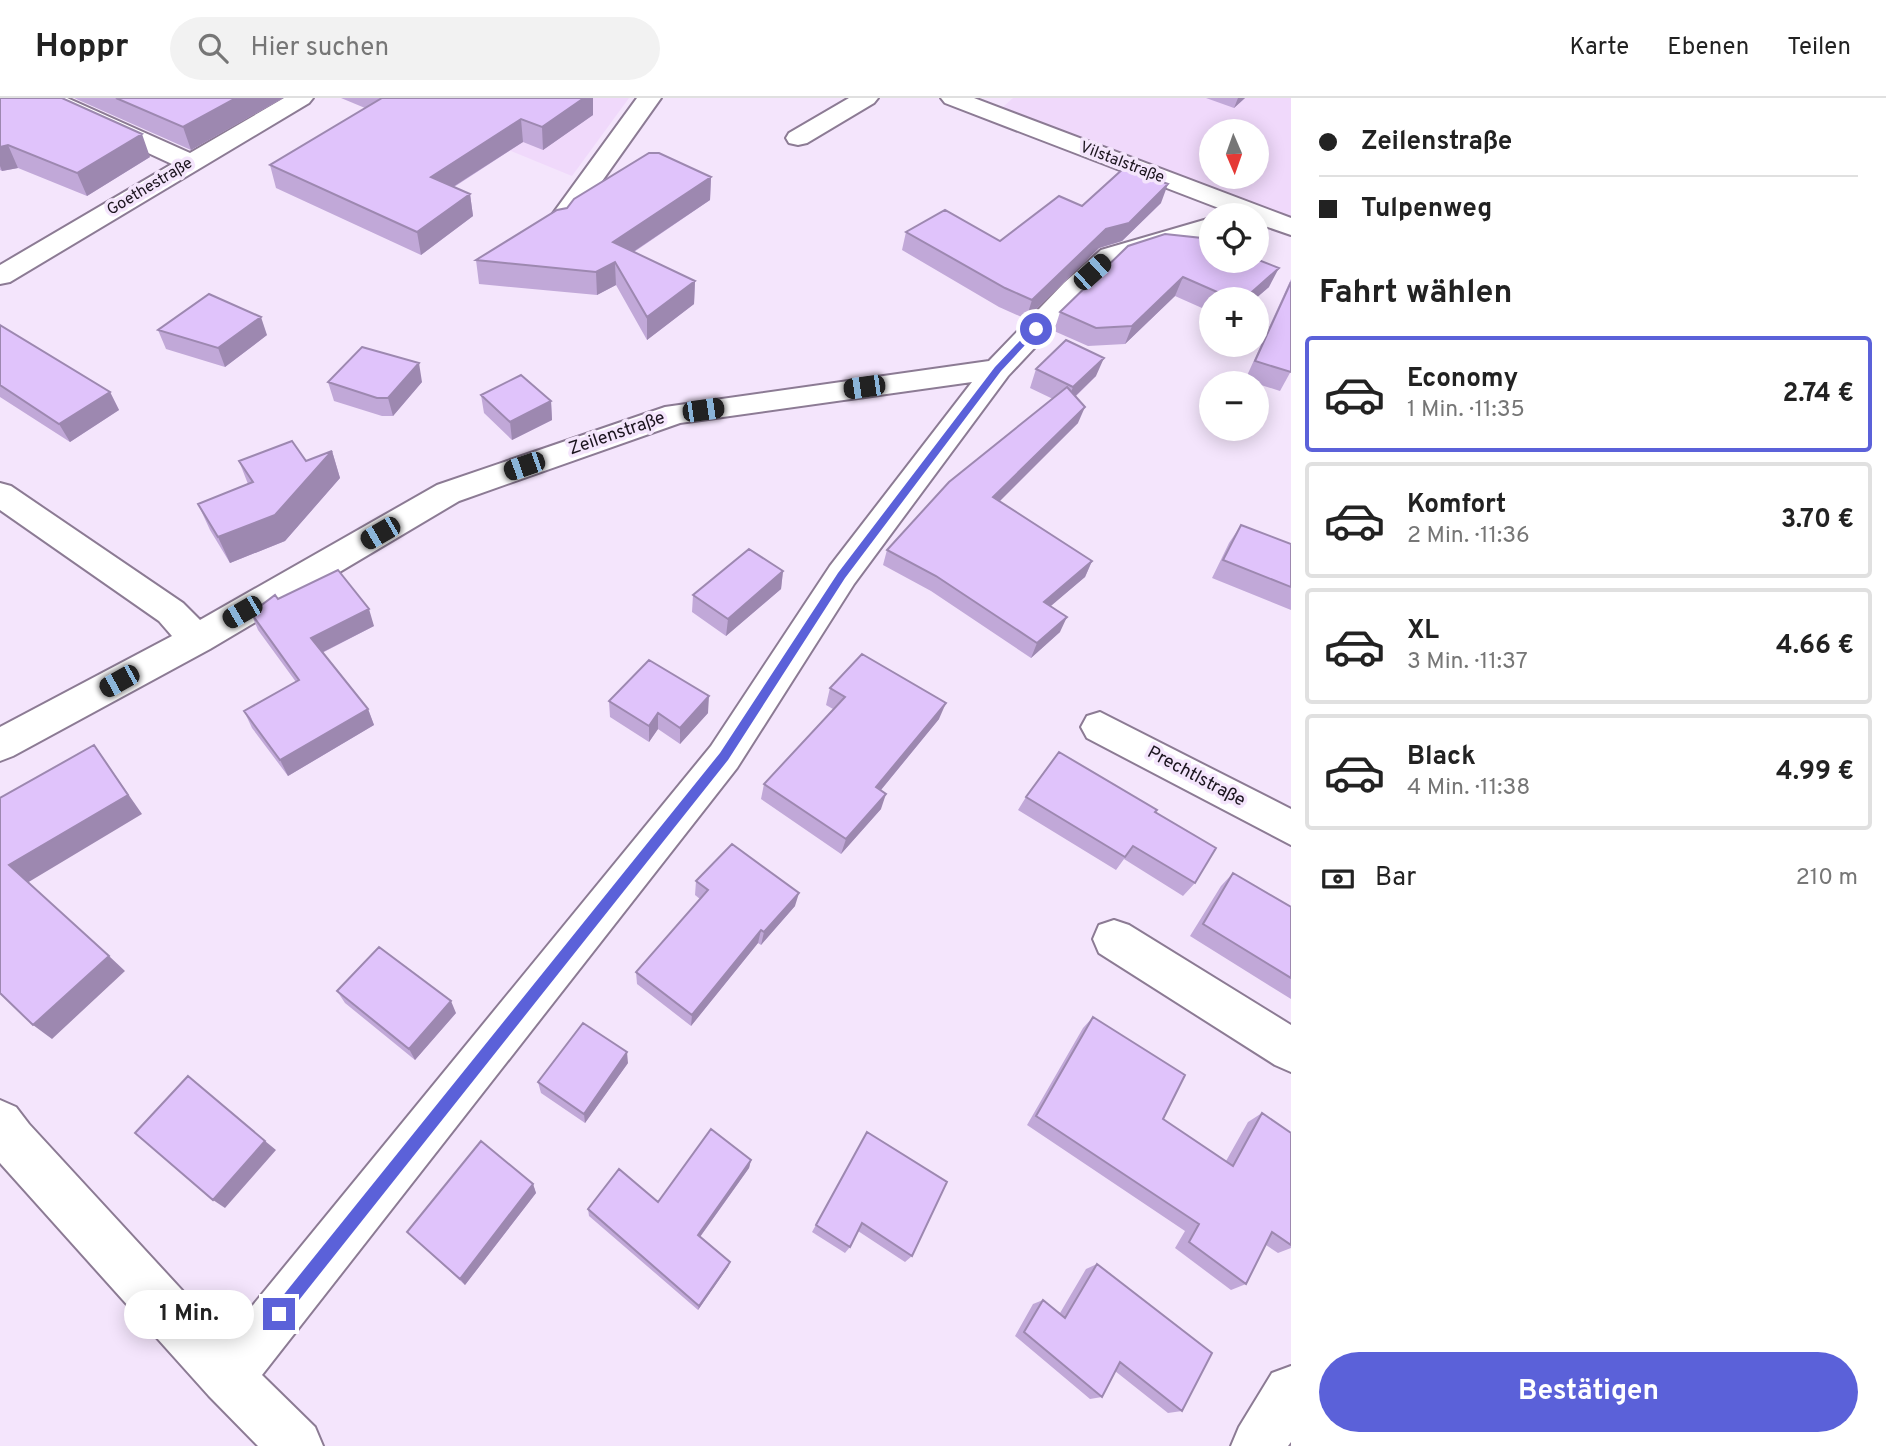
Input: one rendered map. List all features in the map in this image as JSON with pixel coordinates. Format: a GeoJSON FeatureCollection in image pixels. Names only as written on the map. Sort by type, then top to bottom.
{"type":"FeatureCollection","features":[{"type":"Feature","properties":{"kind":"street"},"geometry":{"type":"LineString","coordinates":[[48,98],[191,163]]}},
{"type":"Feature","properties":{"kind":"street","name":"Goethestraße"},"geometry":{"type":"LineString","coordinates":[[0,276],[301,98]]}},
{"type":"Feature","properties":{"kind":"street"},"geometry":{"type":"LineString","coordinates":[[559,223],[649,98]]}},
{"type":"Feature","properties":{"kind":"street"},"geometry":{"type":"LineString","coordinates":[[797,138],[866,98]]}},
{"type":"Feature","properties":{"kind":"street","name":"Vilstalstraße"},"geometry":{"type":"LineString","coordinates":[[953,98],[1212,203]]}},
{"type":"Feature","properties":{"kind":"street","name":"Vilstalstraße"},"geometry":{"type":"LineString","coordinates":[[1269,221],[1291,227]]}},
{"type":"Feature","properties":{"kind":"street"},"geometry":{"type":"LineString","coordinates":[[227,1378],[724,757],[842,575],[998,369],[1074,289],[1110,256],[1199,230]]}},
{"type":"Feature","properties":{"kind":"street","name":"Zeilenstraße"},"geometry":{"type":"LineString","coordinates":[[0,745],[197,639],[448,493],[676,414],[998,369]]}},
{"type":"Feature","properties":{"kind":"street"},"geometry":{"type":"LineString","coordinates":[[0,494],[171,612],[197,639]]}},
{"type":"Feature","properties":{"kind":"street","name":"Prechtlstraße"},"geometry":{"type":"LineString","coordinates":[[1100,727],[1291,828]]}},
{"type":"Feature","properties":{"kind":"street"},"geometry":{"type":"LineString","coordinates":[[1114,939],[1291,1050]]}},
{"type":"Feature","properties":{"kind":"street"},"geometry":{"type":"LineString","coordinates":[[0,1122],[12,1141],[227,1378],[296,1446]]}},
{"type":"Feature","properties":{"kind":"street"},"geometry":{"type":"LineString","coordinates":[[1258,1446],[1291,1392]]}},
{"type":"Feature","properties":{"kind":"shaded area"},"geometry":{"type":"Polygon","coordinates":[[[469,98],[629,98],[572,176],[435,120],[469,98]]]}},
{"type":"Feature","properties":{"kind":"shaded area"},"geometry":{"type":"Polygon","coordinates":[[[1013,98],[1291,98],[1291,218],[1269,210],[1269,203],[1252,203],[1216,189],[1269,189],[1269,119],[1199,119],[1199,183],[1003,107],[1013,98]]]}},
{"type":"Feature","properties":{"kind":"building"},"geometry":{"type":"Polygon","coordinates":[[[0,98],[62,98],[142,134],[77,173],[8,145],[0,147],[0,98]]]}},
{"type":"Feature","properties":{"kind":"building"},"geometry":{"type":"Polygon","coordinates":[[[116,98],[236,98],[183,127],[116,98]]]}},
{"type":"Feature","properties":{"kind":"building"},"geometry":{"type":"Polygon","coordinates":[[[382,98],[584,98],[542,127],[521,119],[431,177],[470,194],[417,232],[270,165],[382,98]]]}},
{"type":"Feature","properties":{"kind":"building"},"geometry":{"type":"Polygon","coordinates":[[[649,153],[659,153],[711,177],[613,242],[695,281],[647,317],[615,262],[596,272],[476,260],[557,210],[567,208],[574,199],[649,153]]]}},
{"type":"Feature","properties":{"kind":"building"},"geometry":{"type":"Polygon","coordinates":[[[1124,168],[1168,184],[1129,223],[1106,229],[1032,300],[1005,288],[906,232],[945,210],[1000,241],[1059,196],[1082,206],[1124,168]]]}},
{"type":"Feature","properties":{"kind":"building"},"geometry":{"type":"Polygon","coordinates":[[[1165,234],[1199,238],[1199,273],[1269,273],[1269,264],[1279,268],[1258,287],[1206,287],[1183,277],[1132,326],[1096,328],[1060,312],[1128,246],[1165,234]]]}},
{"type":"Feature","properties":{"kind":"building"},"geometry":{"type":"Polygon","coordinates":[[[1291,282],[1291,372],[1255,361],[1257,357],[1269,357],[1269,330],[1291,282]]]}},
{"type":"Feature","properties":{"kind":"building"},"geometry":{"type":"Polygon","coordinates":[[[209,294],[261,317],[218,348],[158,330],[209,294]]]}},
{"type":"Feature","properties":{"kind":"building"},"geometry":{"type":"Polygon","coordinates":[[[0,325],[110,392],[59,424],[0,385],[0,325]]]}},
{"type":"Feature","properties":{"kind":"building"},"geometry":{"type":"Polygon","coordinates":[[[1066,340],[1104,358],[1073,387],[1036,369],[1066,340]]]}},
{"type":"Feature","properties":{"kind":"building"},"geometry":{"type":"Polygon","coordinates":[[[362,347],[419,363],[388,398],[377,398],[328,382],[362,347]]]}},
{"type":"Feature","properties":{"kind":"building"},"geometry":{"type":"Polygon","coordinates":[[[521,375],[551,401],[510,422],[481,395],[521,375]]]}},
{"type":"Feature","properties":{"kind":"building"},"geometry":{"type":"Polygon","coordinates":[[[1067,387],[1085,407],[993,497],[1092,561],[1044,602],[1067,617],[1037,643],[936,576],[887,550],[949,482],[1067,387]]]}},
{"type":"Feature","properties":{"kind":"building"},"geometry":{"type":"Polygon","coordinates":[[[292,441],[306,461],[332,451],[275,515],[218,537],[198,504],[253,482],[239,461],[292,441]]]}},
{"type":"Feature","properties":{"kind":"building"},"geometry":{"type":"Polygon","coordinates":[[[1241,525],[1291,544],[1291,587],[1223,560],[1241,525]]]}},
{"type":"Feature","properties":{"kind":"building"},"geometry":{"type":"Polygon","coordinates":[[[749,549],[783,571],[728,619],[693,595],[749,549]]]}},
{"type":"Feature","properties":{"kind":"building"},"geometry":{"type":"Polygon","coordinates":[[[338,570],[369,609],[311,638],[368,709],[280,760],[244,711],[299,680],[251,613],[275,595],[278,599],[338,570]]]}},
{"type":"Feature","properties":{"kind":"building"},"geometry":{"type":"Polygon","coordinates":[[[862,654],[946,703],[876,787],[886,794],[846,839],[764,784],[845,697],[830,688],[862,654]]]}},
{"type":"Feature","properties":{"kind":"building"},"geometry":{"type":"Polygon","coordinates":[[[649,660],[709,696],[680,728],[658,713],[649,726],[609,701],[649,660]]]}},
{"type":"Feature","properties":{"kind":"building"},"geometry":{"type":"Polygon","coordinates":[[[94,745],[128,795],[9,865],[109,956],[33,1025],[0,993],[0,798],[94,745]]]}},
{"type":"Feature","properties":{"kind":"building"},"geometry":{"type":"Polygon","coordinates":[[[1059,752],[1216,848],[1195,883],[1133,846],[1125,857],[1026,797],[1059,752]]]}},
{"type":"Feature","properties":{"kind":"building"},"geometry":{"type":"Polygon","coordinates":[[[732,844],[799,893],[764,932],[761,930],[692,1015],[636,972],[708,890],[696,881],[732,844]]]}},
{"type":"Feature","properties":{"kind":"building"},"geometry":{"type":"Polygon","coordinates":[[[1233,873],[1291,907],[1291,978],[1203,924],[1233,873]]]}},
{"type":"Feature","properties":{"kind":"building"},"geometry":{"type":"Polygon","coordinates":[[[379,947],[451,1001],[409,1049],[337,991],[379,947]]]}},
{"type":"Feature","properties":{"kind":"building"},"geometry":{"type":"Polygon","coordinates":[[[1093,1017],[1185,1075],[1163,1119],[1233,1166],[1262,1113],[1291,1133],[1291,1245],[1272,1232],[1246,1284],[1189,1242],[1199,1224],[1036,1116],[1093,1017]]]}},
{"type":"Feature","properties":{"kind":"building"},"geometry":{"type":"Polygon","coordinates":[[[583,1023],[627,1052],[584,1114],[538,1082],[583,1023]]]}},
{"type":"Feature","properties":{"kind":"building"},"geometry":{"type":"Polygon","coordinates":[[[188,1076],[265,1141],[213,1200],[135,1133],[188,1076]]]}},
{"type":"Feature","properties":{"kind":"building"},"geometry":{"type":"Polygon","coordinates":[[[711,1129],[751,1160],[698,1235],[730,1262],[699,1306],[588,1209],[619,1169],[658,1202],[711,1129]]]}},
{"type":"Feature","properties":{"kind":"building"},"geometry":{"type":"Polygon","coordinates":[[[867,1132],[947,1182],[912,1256],[862,1223],[850,1247],[816,1225],[867,1132]]]}},
{"type":"Feature","properties":{"kind":"building"},"geometry":{"type":"Polygon","coordinates":[[[481,1141],[533,1184],[460,1279],[407,1232],[481,1141]]]}},
{"type":"Feature","properties":{"kind":"building"},"geometry":{"type":"Polygon","coordinates":[[[1097,1264],[1212,1353],[1182,1411],[1120,1362],[1102,1397],[1024,1332],[1043,1300],[1065,1318],[1097,1264]]]}},
{"type":"Feature","properties":{"kind":"route"},"geometry":{"type":"LineString","coordinates":[[279,1314],[724,757],[842,575],[998,369],[1036,329]]}}]}
